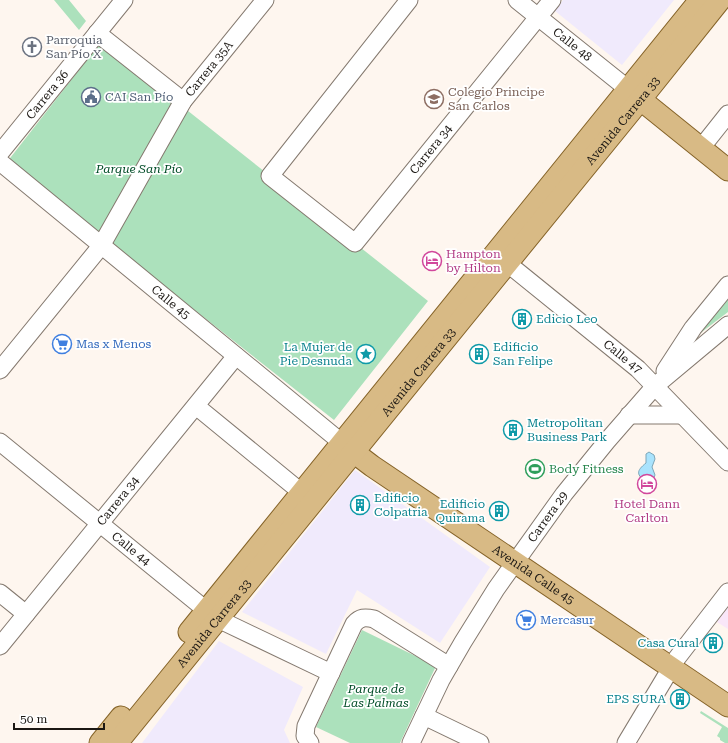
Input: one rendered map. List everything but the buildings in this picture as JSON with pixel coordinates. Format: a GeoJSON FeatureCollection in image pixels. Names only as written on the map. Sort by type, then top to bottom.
{"type":"FeatureCollection","features":[{"type":"Feature","properties":{"kind":"main road","name":"Avenida Carrera 33"},"geometry":{"type":"LineString","coordinates":[[117,743],[301,492],[348,447],[507,263],[634,95],[700,0]]}},
{"type":"Feature","properties":{"kind":"main road","name":"Avenida Carrera 33"},"geometry":{"type":"LineString","coordinates":[[100,743],[212,615],[634,95],[720,0]]}},
{"type":"Feature","properties":{"kind":"main road"},"geometry":{"type":"LineString","coordinates":[[634,95],[728,170]]}},
{"type":"Feature","properties":{"kind":"main road","name":"Avenida Calle 45"},"geometry":{"type":"LineString","coordinates":[[348,447],[728,706]]}},
{"type":"Feature","properties":{"kind":"street","name":"Carrera 36"},"geometry":{"type":"LineString","coordinates":[[0,153],[124,0]]}},
{"type":"Feature","properties":{"kind":"street","name":"Carrera 35A"},"geometry":{"type":"LineString","coordinates":[[0,370],[101,246],[183,101],[265,0]]}},
{"type":"Feature","properties":{"kind":"street","name":"Carrera 34"},"geometry":{"type":"LineString","coordinates":[[410,0],[270,176],[355,243],[552,0]]}},
{"type":"Feature","properties":{"kind":"street","name":"Calle 48"},"geometry":{"type":"LineString","coordinates":[[517,0],[634,95]]}},
{"type":"Feature","properties":{"kind":"street"},"geometry":{"type":"LineString","coordinates":[[97,33],[183,101]]}},
{"type":"Feature","properties":{"kind":"street"},"geometry":{"type":"LineString","coordinates":[[701,148],[728,114]]}},
{"type":"Feature","properties":{"kind":"street","name":"Calle 45"},"geometry":{"type":"LineString","coordinates":[[0,162],[348,447]]}},
{"type":"Feature","properties":{"kind":"street","name":"Calle 47"},"geometry":{"type":"LineString","coordinates":[[507,263],[632,364],[728,462]]}},
{"type":"Feature","properties":{"kind":"street"},"geometry":{"type":"LineString","coordinates":[[655,386],[693,328],[728,284]]}},
{"type":"Feature","properties":{"kind":"street","name":"Carrera 29"},"geometry":{"type":"LineString","coordinates":[[411,743],[449,666],[496,588],[564,494],[655,386],[728,325]]}},
{"type":"Feature","properties":{"kind":"street","name":"Carrera 34"},"geometry":{"type":"LineString","coordinates":[[0,646],[236,356]]}},
{"type":"Feature","properties":{"kind":"street"},"geometry":{"type":"LineString","coordinates":[[196,406],[301,492]]}},
{"type":"Feature","properties":{"kind":"street"},"geometry":{"type":"LineString","coordinates":[[629,415],[682,415]]}},
{"type":"Feature","properties":{"kind":"street","name":"Calle 44"},"geometry":{"type":"LineString","coordinates":[[0,442],[212,615],[331,673]]}},
{"type":"Feature","properties":{"kind":"street"},"geometry":{"type":"LineString","coordinates":[[626,743],[687,645],[728,592]]}},
{"type":"Feature","properties":{"kind":"street"},"geometry":{"type":"LineString","coordinates":[[0,593],[26,614]]}},
{"type":"Feature","properties":{"kind":"street"},"geometry":{"type":"LineString","coordinates":[[307,738],[306,726],[357,620],[363,617],[374,619],[449,666]]}},
{"type":"Feature","properties":{"kind":"street"},"geometry":{"type":"LineString","coordinates":[[424,716],[480,743]]}},
{"type":"Feature","properties":{"kind":"shaded area"},"geometry":{"type":"Polygon","coordinates":[[[563,0],[674,0],[622,65],[555,11],[563,0]]]}},
{"type":"Feature","properties":{"kind":"shaded area"},"geometry":{"type":"Polygon","coordinates":[[[355,470],[490,567],[440,643],[357,590],[326,654],[242,612],[355,470]]]}},
{"type":"Feature","properties":{"kind":"shaded area"},"geometry":{"type":"Polygon","coordinates":[[[728,607],[728,629],[717,622],[728,607]]]}},
{"type":"Feature","properties":{"kind":"shaded area"},"geometry":{"type":"Polygon","coordinates":[[[219,641],[303,687],[284,730],[290,743],[142,743],[219,641]]]}},
{"type":"Feature","properties":{"kind":"green space"},"geometry":{"type":"Polygon","coordinates":[[[54,0],[69,0],[86,21],[79,30],[54,0]]]}},
{"type":"Feature","properties":{"kind":"green space","name":"Parque San Pío"},"geometry":{"type":"Polygon","coordinates":[[[101,42],[428,301],[334,420],[7,162],[101,42]]]}},
{"type":"Feature","properties":{"kind":"green space"},"geometry":{"type":"Polygon","coordinates":[[[728,296],[728,312],[694,338],[728,296]]]}},
{"type":"Feature","properties":{"kind":"green space","name":"Parque de Las Palmas"},"geometry":{"type":"Polygon","coordinates":[[[362,630],[436,666],[400,743],[350,743],[316,727],[362,630]]]}},
{"type":"Feature","properties":{"kind":"green space"},"geometry":{"type":"Polygon","coordinates":[[[701,711],[728,728],[728,743],[720,740],[717,736],[722,727],[700,713],[701,711]]]}},
{"type":"Feature","properties":{"kind":"water"},"geometry":{"type":"Polygon","coordinates":[[[649,452],[654,455],[655,459],[652,467],[655,475],[653,480],[647,482],[639,475],[639,471],[640,468],[646,463],[646,454],[649,452]]]}},
{"type":"Feature","properties":{"kind":"place","name":"Parroquia San Pío X"},"geometry":{"type":"Point","coordinates":[32,47]}},
{"type":"Feature","properties":{"kind":"place","name":"CAI San Pío"},"geometry":{"type":"Point","coordinates":[91,97]}},
{"type":"Feature","properties":{"kind":"place","name":"Colegio Principe San Carlos"},"geometry":{"type":"Point","coordinates":[434,99]}},
{"type":"Feature","properties":{"kind":"place","name":"Hampton by Hilton"},"geometry":{"type":"Point","coordinates":[432,261]}},
{"type":"Feature","properties":{"kind":"place","name":"Edicio Leo"},"geometry":{"type":"Point","coordinates":[522,319]}},
{"type":"Feature","properties":{"kind":"place","name":"Mas x Menos"},"geometry":{"type":"Point","coordinates":[62,344]}},
{"type":"Feature","properties":{"kind":"place","name":"La Mujer de Pie Desnuda"},"geometry":{"type":"Point","coordinates":[366,354]}},
{"type":"Feature","properties":{"kind":"place","name":"Edificio San Felipe"},"geometry":{"type":"Point","coordinates":[479,354]}},
{"type":"Feature","properties":{"kind":"place","name":"Metropolitan Business Park"},"geometry":{"type":"Point","coordinates":[513,430]}},
{"type":"Feature","properties":{"kind":"place","name":"Body Fitness"},"geometry":{"type":"Point","coordinates":[535,469]}},
{"type":"Feature","properties":{"kind":"place","name":"Hotel Dann Carlton"},"geometry":{"type":"Point","coordinates":[647,484]}},
{"type":"Feature","properties":{"kind":"place","name":"Edificio Colpatria"},"geometry":{"type":"Point","coordinates":[360,505]}},
{"type":"Feature","properties":{"kind":"place","name":"Edificio Quirama"},"geometry":{"type":"Point","coordinates":[499,511]}},
{"type":"Feature","properties":{"kind":"place","name":"Mercasur"},"geometry":{"type":"Point","coordinates":[526,620]}},
{"type":"Feature","properties":{"kind":"place","name":"Casa Cural"},"geometry":{"type":"Point","coordinates":[713,643]}},
{"type":"Feature","properties":{"kind":"place","name":"EPS SURA"},"geometry":{"type":"Point","coordinates":[680,699]}}]}
